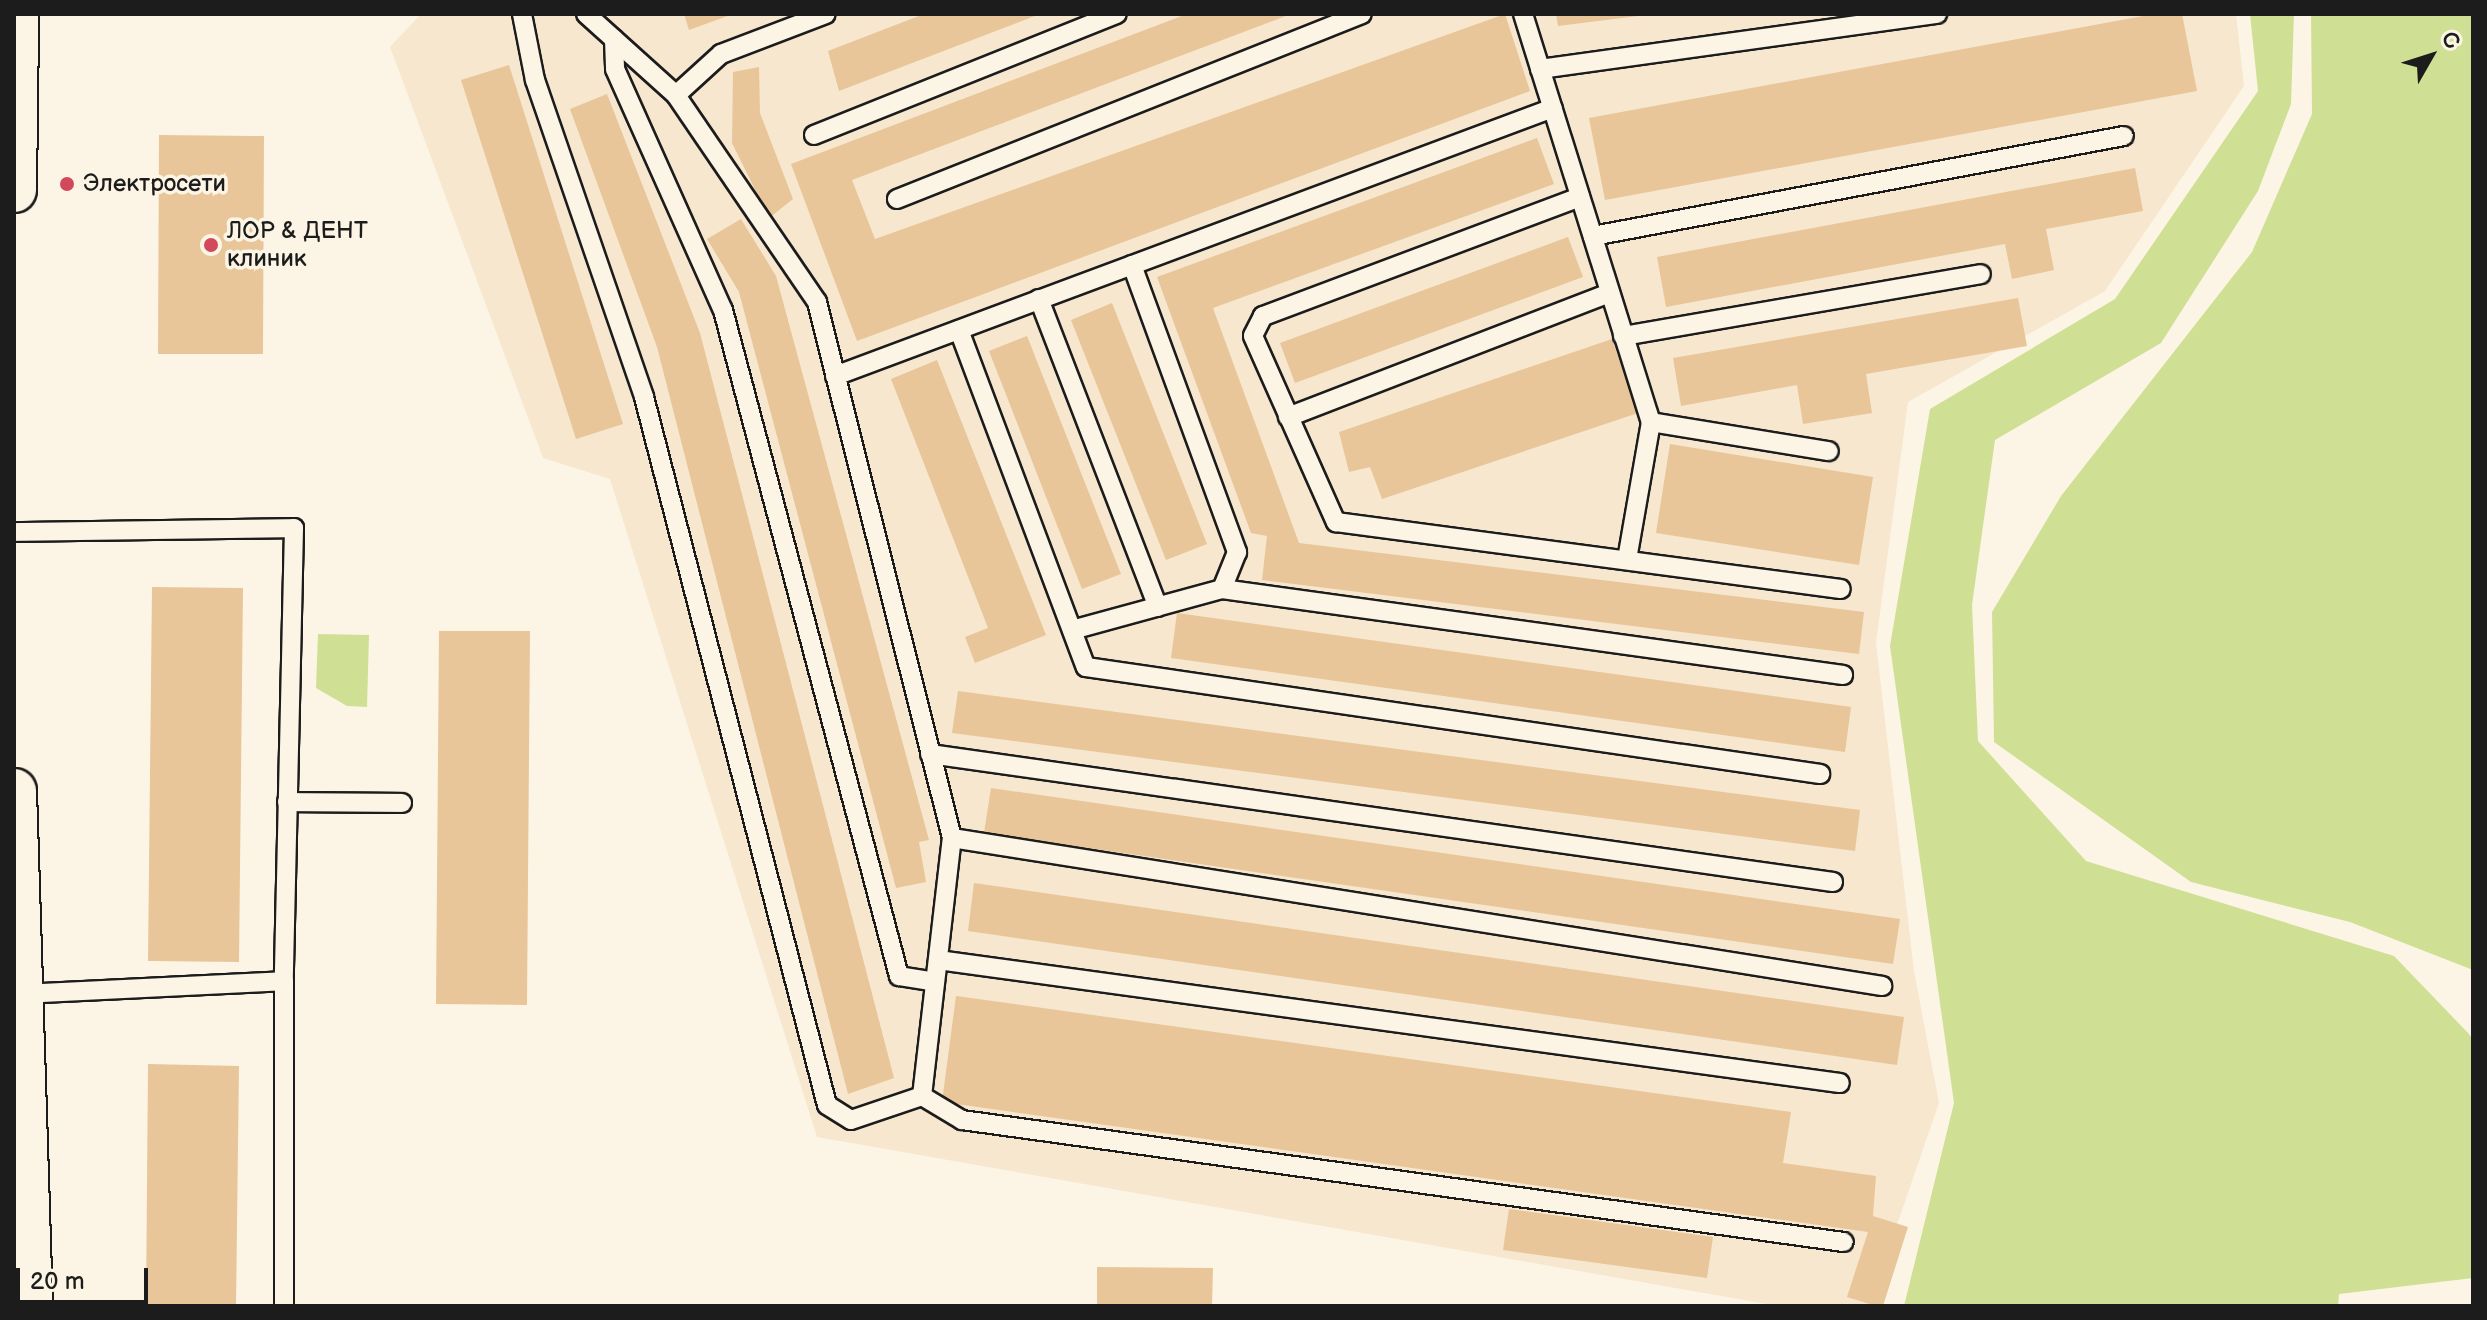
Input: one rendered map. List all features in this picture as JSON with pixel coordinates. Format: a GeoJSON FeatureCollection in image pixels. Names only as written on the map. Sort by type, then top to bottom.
{"type":"FeatureCollection","features":[{"type":"Feature","properties":{"kind":"main road"},"geometry":{"type":"LineString","coordinates":[[14,190],[16,14]]}},
{"type":"Feature","properties":{"kind":"main road"},"geometry":{"type":"LineString","coordinates":[[14,791],[30,1306]]}},
{"type":"Feature","properties":{"kind":"lane"},"geometry":{"type":"LineString","coordinates":[[522,14],[535,80],[644,397],[827,1105],[851,1120],[922,1096],[962,1120],[1844,1242]]}},
{"type":"Feature","properties":{"kind":"lane"},"geometry":{"type":"LineString","coordinates":[[586,14],[676,95],[817,302],[952,838],[922,1096]]}},
{"type":"Feature","properties":{"kind":"lane"},"geometry":{"type":"LineString","coordinates":[[676,95],[721,54],[826,14]]}},
{"type":"Feature","properties":{"kind":"lane"},"geometry":{"type":"LineString","coordinates":[[814,135],[1117,14]]}},
{"type":"Feature","properties":{"kind":"lane"},"geometry":{"type":"LineString","coordinates":[[897,199],[1362,14]]}},
{"type":"Feature","properties":{"kind":"lane"},"geometry":{"type":"LineString","coordinates":[[1523,14],[1651,422],[1627,560]]}},
{"type":"Feature","properties":{"kind":"lane"},"geometry":{"type":"LineString","coordinates":[[1540,69],[1937,14]]}},
{"type":"Feature","properties":{"kind":"lane"},"geometry":{"type":"LineString","coordinates":[[614,39],[615,69],[723,310],[899,976],[935,982]]}},
{"type":"Feature","properties":{"kind":"lane"},"geometry":{"type":"LineString","coordinates":[[835,376],[1553,108]]}},
{"type":"Feature","properties":{"kind":"lane"},"geometry":{"type":"LineString","coordinates":[[1593,236],[2124,136]]}},
{"type":"Feature","properties":{"kind":"lane"},"geometry":{"type":"LineString","coordinates":[[1580,197],[1263,316],[1253,336],[1336,522],[1841,589]]}},
{"type":"Feature","properties":{"kind":"lane"},"geometry":{"type":"LineString","coordinates":[[1132,265],[1237,552],[1222,589]]}},
{"type":"Feature","properties":{"kind":"lane"},"geometry":{"type":"LineString","coordinates":[[1623,336],[1981,274]]}},
{"type":"Feature","properties":{"kind":"lane"},"geometry":{"type":"LineString","coordinates":[[1288,417],[1610,293]]}},
{"type":"Feature","properties":{"kind":"lane"},"geometry":{"type":"LineString","coordinates":[[1039,299],[1158,607]]}},
{"type":"Feature","properties":{"kind":"lane"},"geometry":{"type":"LineString","coordinates":[[959,330],[1086,667],[1820,774]]}},
{"type":"Feature","properties":{"kind":"lane"},"geometry":{"type":"LineString","coordinates":[[1651,422],[1829,451]]}},
{"type":"Feature","properties":{"kind":"lane"},"geometry":{"type":"LineString","coordinates":[[14,532],[294,528],[284,981],[284,1306]]}},
{"type":"Feature","properties":{"kind":"lane"},"geometry":{"type":"LineString","coordinates":[[1072,630],[1222,589],[1843,675]]}},
{"type":"Feature","properties":{"kind":"lane"},"geometry":{"type":"LineString","coordinates":[[930,754],[1833,882]]}},
{"type":"Feature","properties":{"kind":"lane"},"geometry":{"type":"LineString","coordinates":[[287,802],[402,803]]}},
{"type":"Feature","properties":{"kind":"lane"},"geometry":{"type":"LineString","coordinates":[[952,838],[1882,986]]}},
{"type":"Feature","properties":{"kind":"lane"},"geometry":{"type":"LineString","coordinates":[[938,960],[1840,1083]]}},
{"type":"Feature","properties":{"kind":"lane"},"geometry":{"type":"LineString","coordinates":[[20,994],[284,981]]}},
{"type":"Feature","properties":{"kind":"shaded area"},"geometry":{"type":"Polygon","coordinates":[[[421,14],[2236,14],[2244,86],[2105,291],[1908,402],[1876,643],[1914,971],[1939,1103],[1869,1306],[1778,1306],[817,1137],[610,479],[543,458],[390,47],[421,14]]]}},
{"type":"Feature","properties":{"kind":"green space"},"geometry":{"type":"Polygon","coordinates":[[[2250,14],[2294,14],[2291,104],[2258,191],[2161,343],[1995,440],[1972,605],[1978,741],[2086,861],[2394,956],[2469,1034],[2473,1040],[2473,1278],[2339,1294],[2338,1306],[1904,1306],[1954,1103],[1890,646],[1930,409],[2115,299],[2258,91],[2250,14]]]}},
{"type":"Feature","properties":{"kind":"green space"},"geometry":{"type":"Polygon","coordinates":[[[2311,14],[2473,14],[2473,970],[2350,922],[2191,882],[1994,742],[1992,612],[2061,496],[2252,252],[2312,114],[2311,14]]]}},
{"type":"Feature","properties":{"kind":"green space"},"geometry":{"type":"Polygon","coordinates":[[[318,634],[369,635],[367,707],[347,706],[316,688],[318,634]]]}},
{"type":"Feature","properties":{"kind":"building"},"geometry":{"type":"Polygon","coordinates":[[[684,14],[733,14],[689,30],[684,14]]]}},
{"type":"Feature","properties":{"kind":"building"},"geometry":{"type":"Polygon","coordinates":[[[924,14],[1040,14],[839,91],[828,51],[924,14]]]}},
{"type":"Feature","properties":{"kind":"building"},"geometry":{"type":"Polygon","coordinates":[[[1187,14],[1291,14],[852,180],[875,239],[1505,14],[1530,91],[857,341],[791,164],[1187,14]]]}},
{"type":"Feature","properties":{"kind":"building"},"geometry":{"type":"Polygon","coordinates":[[[1556,14],[1638,14],[1638,16],[1558,26],[1556,14]]]}},
{"type":"Feature","properties":{"kind":"building"},"geometry":{"type":"Polygon","coordinates":[[[2154,14],[2182,14],[2197,91],[1605,200],[1589,118],[2154,14]]]}},
{"type":"Feature","properties":{"kind":"building"},"geometry":{"type":"Polygon","coordinates":[[[509,65],[623,424],[576,439],[461,80],[509,65]]]}},
{"type":"Feature","properties":{"kind":"building"},"geometry":{"type":"Polygon","coordinates":[[[759,67],[760,113],[793,199],[769,218],[732,143],[733,72],[759,67]]]}},
{"type":"Feature","properties":{"kind":"building"},"geometry":{"type":"Polygon","coordinates":[[[607,94],[700,333],[894,1078],[848,1094],[657,347],[570,109],[607,94]]]}},
{"type":"Feature","properties":{"kind":"building","name":"ЛОР & ДЕНТ клиник"},"geometry":{"type":"Polygon","coordinates":[[[159,135],[264,136],[263,354],[158,354],[159,135]]]}},
{"type":"Feature","properties":{"kind":"building"},"geometry":{"type":"Polygon","coordinates":[[[1537,138],[1554,184],[1213,308],[1299,543],[1864,612],[1859,654],[1262,580],[1267,536],[1251,533],[1157,277],[1537,138]]]}},
{"type":"Feature","properties":{"kind":"building"},"geometry":{"type":"Polygon","coordinates":[[[2135,168],[2143,211],[2046,229],[2054,270],[2012,279],[2005,244],[1666,307],[1657,257],[2135,168]]]}},
{"type":"Feature","properties":{"kind":"building"},"geometry":{"type":"Polygon","coordinates":[[[741,219],[776,276],[929,840],[919,842],[926,882],[896,888],[739,292],[707,239],[741,219]]]}},
{"type":"Feature","properties":{"kind":"building"},"geometry":{"type":"Polygon","coordinates":[[[1568,237],[1583,277],[1295,383],[1280,343],[1568,237]]]}},
{"type":"Feature","properties":{"kind":"building"},"geometry":{"type":"Polygon","coordinates":[[[2018,298],[2027,346],[1866,374],[1872,413],[1803,424],[1797,385],[1681,406],[1673,358],[2018,298]]]}},
{"type":"Feature","properties":{"kind":"building"},"geometry":{"type":"Polygon","coordinates":[[[1112,303],[1207,544],[1166,560],[1071,320],[1112,303]]]}},
{"type":"Feature","properties":{"kind":"building"},"geometry":{"type":"Polygon","coordinates":[[[1027,336],[1121,574],[1082,589],[989,351],[1027,336]]]}},
{"type":"Feature","properties":{"kind":"building"},"geometry":{"type":"Polygon","coordinates":[[[1612,339],[1638,413],[1382,499],[1370,467],[1349,472],[1339,432],[1612,339]]]}},
{"type":"Feature","properties":{"kind":"building"},"geometry":{"type":"Polygon","coordinates":[[[937,360],[1046,635],[975,663],[965,637],[988,628],[891,379],[937,360]]]}},
{"type":"Feature","properties":{"kind":"building"},"geometry":{"type":"Polygon","coordinates":[[[1670,444],[1873,477],[1859,565],[1656,533],[1670,444]]]}},
{"type":"Feature","properties":{"kind":"building"},"geometry":{"type":"Polygon","coordinates":[[[152,587],[243,588],[239,962],[148,961],[152,587]]]}},
{"type":"Feature","properties":{"kind":"building"},"geometry":{"type":"Polygon","coordinates":[[[1177,613],[1851,707],[1845,752],[1171,658],[1177,613]]]}},
{"type":"Feature","properties":{"kind":"building"},"geometry":{"type":"Polygon","coordinates":[[[439,631],[530,631],[527,1005],[436,1004],[439,631]]]}},
{"type":"Feature","properties":{"kind":"building"},"geometry":{"type":"Polygon","coordinates":[[[958,691],[1860,810],[1855,851],[952,733],[958,691]]]}},
{"type":"Feature","properties":{"kind":"building"},"geometry":{"type":"Polygon","coordinates":[[[991,788],[1900,919],[1893,964],[984,833],[991,788]]]}},
{"type":"Feature","properties":{"kind":"building"},"geometry":{"type":"Polygon","coordinates":[[[974,883],[1904,1017],[1897,1065],[968,931],[974,883]]]}},
{"type":"Feature","properties":{"kind":"building"},"geometry":{"type":"Polygon","coordinates":[[[956,996],[1791,1112],[1783,1163],[1876,1176],[1873,1216],[1908,1227],[1883,1306],[1876,1306],[1847,1297],[1868,1232],[942,1102],[956,996]]]}},
{"type":"Feature","properties":{"kind":"building"},"geometry":{"type":"Polygon","coordinates":[[[148,1064],[239,1066],[236,1306],[146,1306],[148,1064]]]}},
{"type":"Feature","properties":{"kind":"building"},"geometry":{"type":"Polygon","coordinates":[[[1509,1209],[1713,1237],[1707,1278],[1503,1250],[1509,1209]]]}},
{"type":"Feature","properties":{"kind":"building"},"geometry":{"type":"Polygon","coordinates":[[[1097,1267],[1213,1268],[1212,1306],[1097,1306],[1097,1267]]]}},
{"type":"Feature","properties":{"kind":"place","name":"Электросети"},"geometry":{"type":"Point","coordinates":[67,184]}},
{"type":"Feature","properties":{"kind":"place","name":"ЛОР & ДЕНТ клиник"},"geometry":{"type":"Point","coordinates":[211,245]}}]}
